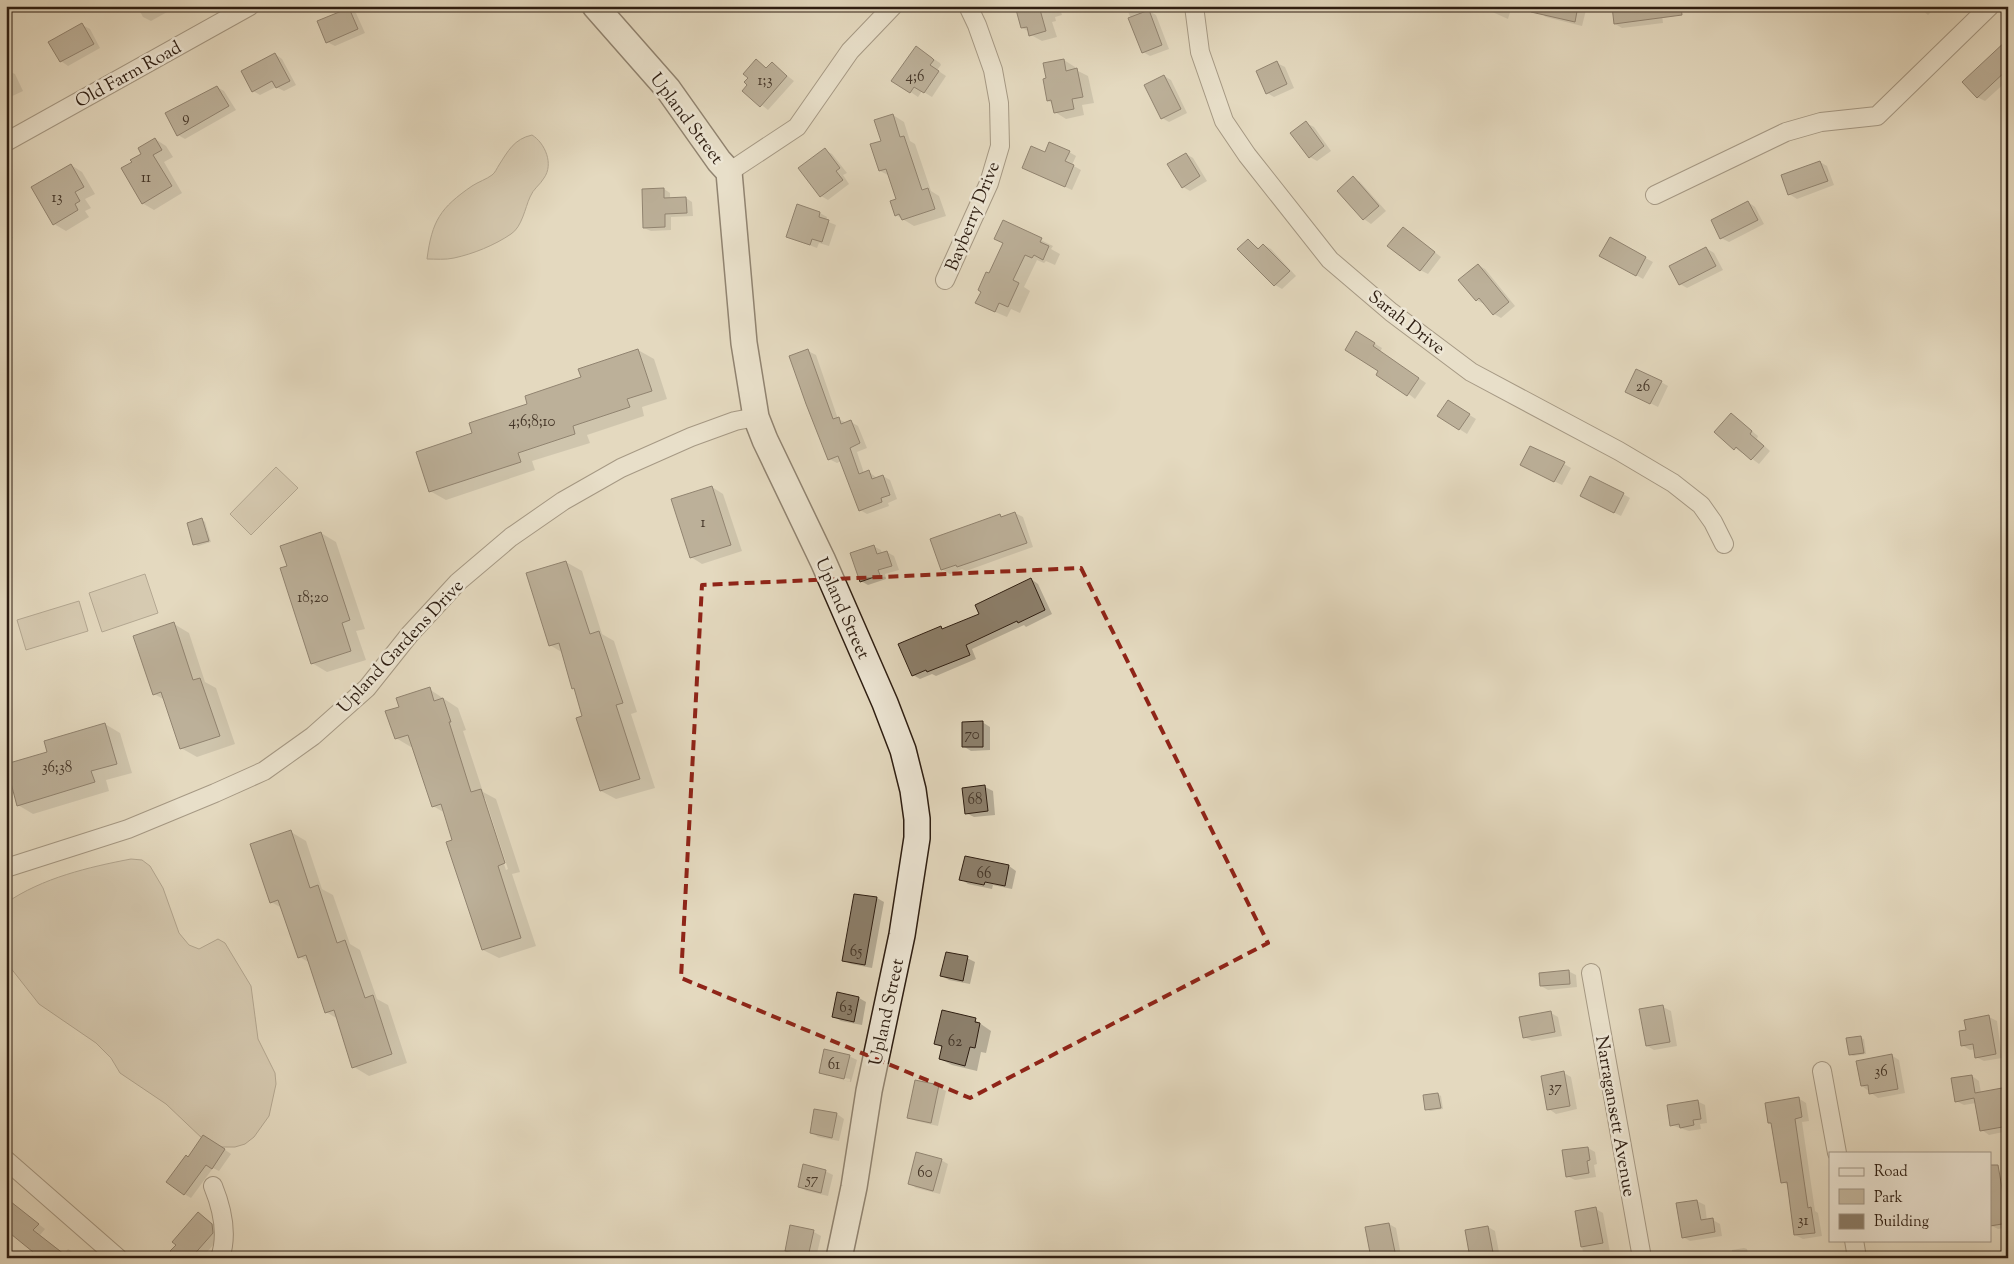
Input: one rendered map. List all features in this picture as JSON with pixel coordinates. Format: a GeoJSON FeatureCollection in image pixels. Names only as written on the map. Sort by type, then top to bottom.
{"type":"FeatureCollection","features":[{"type":"Feature","properties":{"kind":"street","name":"Old Farm Road"},"geometry":{"type":"LineString","coordinates":[[6,142],[250,6]]}},
{"type":"Feature","properties":{"kind":"street","name":"Upland Street"},"geometry":{"type":"LineString","coordinates":[[595,6],[668,89],[719,161],[729,172],[743,334],[756,417],[765,440],[823,561],[885,702],[903,750],[913,790],[917,819],[916,838],[902,934],[839,1258]]}},
{"type":"Feature","properties":{"kind":"street"},"geometry":{"type":"LineString","coordinates":[[729,172],[797,127],[850,51],[893,6]]}},
{"type":"Feature","properties":{"kind":"street","name":"Bayberry Drive"},"geometry":{"type":"LineString","coordinates":[[945,280],[989,183],[1000,146],[999,102],[993,70],[977,24],[968,6]]}},
{"type":"Feature","properties":{"kind":"street","name":"Sarah Drive"},"geometry":{"type":"LineString","coordinates":[[1194,6],[1200,52],[1224,120],[1258,170],[1330,260],[1391,312],[1471,372],[1619,451],[1673,483],[1701,505],[1713,522],[1724,544]]}},
{"type":"Feature","properties":{"kind":"street"},"geometry":{"type":"LineString","coordinates":[[1655,195],[1786,132],[1820,122],[1877,116],[1990,6]]}},
{"type":"Feature","properties":{"kind":"street","name":"Upland Gardens Drive"},"geometry":{"type":"LineString","coordinates":[[6,868],[128,829],[216,793],[264,770],[313,736],[366,688],[410,634],[458,582],[511,537],[563,501],[621,468],[691,437],[734,421],[756,417]]}},
{"type":"Feature","properties":{"kind":"street","name":"Narragansett Avenue"},"geometry":{"type":"LineString","coordinates":[[1591,973],[1642,1258]]}},
{"type":"Feature","properties":{"kind":"street"},"geometry":{"type":"LineString","coordinates":[[1822,1071],[1837,1152]]}},
{"type":"Feature","properties":{"kind":"street"},"geometry":{"type":"LineString","coordinates":[[6,1160],[118,1258]]}},
{"type":"Feature","properties":{"kind":"street"},"geometry":{"type":"LineString","coordinates":[[213,1186],[221,1209],[223,1225],[223,1243],[220,1258]]}},
{"type":"Feature","properties":{"kind":"street"},"geometry":{"type":"LineString","coordinates":[[1854,1242],[1857,1258]]}},
{"type":"Feature","properties":{"kind":"highlighted area"},"geometry":{"type":"Polygon","coordinates":[[[1081,568],[1268,943],[970,1098],[681,978],[702,585],[1081,568]]]}},
{"type":"Feature","properties":{"kind":"green space"},"geometry":{"type":"Polygon","coordinates":[[[532,135],[541,143],[547,154],[547,172],[531,194],[521,222],[515,231],[484,249],[469,254],[451,259],[427,259],[435,225],[445,209],[461,194],[493,174],[512,146],[521,139],[532,135]]]}},
{"type":"Feature","properties":{"kind":"green space"},"geometry":{"type":"Polygon","coordinates":[[[276,467],[298,488],[251,535],[230,514],[276,467]]]}},
{"type":"Feature","properties":{"kind":"green space"},"geometry":{"type":"Polygon","coordinates":[[[145,574],[158,613],[102,632],[89,593],[145,574]]]}},
{"type":"Feature","properties":{"kind":"green space"},"geometry":{"type":"Polygon","coordinates":[[[79,601],[88,631],[26,650],[17,620],[79,601]]]}},
{"type":"Feature","properties":{"kind":"green space"},"geometry":{"type":"Polygon","coordinates":[[[131,859],[142,860],[150,866],[163,888],[179,933],[189,945],[199,949],[218,939],[225,943],[251,986],[258,1039],[275,1073],[276,1084],[269,1116],[254,1137],[245,1144],[235,1147],[221,1147],[205,1141],[166,1104],[120,1073],[111,1058],[96,1043],[39,1004],[6,962],[6,903],[50,880],[82,870],[131,859]]]}},
{"type":"Feature","properties":{"kind":"building"},"geometry":{"type":"Polygon","coordinates":[[[1015,6],[1039,6],[1046,31],[1029,36],[1027,27],[1021,28],[1015,6]]]}},
{"type":"Feature","properties":{"kind":"building"},"geometry":{"type":"Polygon","coordinates":[[[1532,6],[1578,6],[1575,22],[1531,12],[1532,6]]]}},
{"type":"Feature","properties":{"kind":"building"},"geometry":{"type":"Polygon","coordinates":[[[1612,6],[1681,6],[1682,15],[1614,24],[1612,6]]]}},
{"type":"Feature","properties":{"kind":"building"},"geometry":{"type":"Polygon","coordinates":[[[349,8],[358,29],[326,43],[317,21],[349,8]]]}},
{"type":"Feature","properties":{"kind":"building"},"geometry":{"type":"Polygon","coordinates":[[[1149,10],[1162,45],[1142,53],[1128,18],[1149,10]]]}},
{"type":"Feature","properties":{"kind":"building"},"geometry":{"type":"Polygon","coordinates":[[[82,23],[94,44],[60,62],[48,42],[82,23]]]}},
{"type":"Feature","properties":{"kind":"building"},"geometry":{"type":"Polygon","coordinates":[[[2008,39],[2008,69],[1977,98],[1962,82],[2008,39]]]}},
{"type":"Feature","properties":{"kind":"building"},"geometry":{"type":"Polygon","coordinates":[[[916,46],[934,60],[930,65],[939,71],[924,93],[914,87],[910,93],[891,81],[916,46]]]}},
{"type":"Feature","properties":{"kind":"building"},"geometry":{"type":"Polygon","coordinates":[[[275,53],[290,81],[276,88],[272,81],[252,92],[241,71],[275,53]]]}},
{"type":"Feature","properties":{"kind":"building"},"geometry":{"type":"Polygon","coordinates":[[[756,59],[766,68],[772,62],[787,76],[760,107],[742,91],[747,85],[744,82],[748,78],[743,74],[756,59]]]}},
{"type":"Feature","properties":{"kind":"building"},"geometry":{"type":"Polygon","coordinates":[[[1064,59],[1066,71],[1077,68],[1083,97],[1072,99],[1074,109],[1054,113],[1051,100],[1047,101],[1043,79],[1046,78],[1043,63],[1064,59]]]}},
{"type":"Feature","properties":{"kind":"building"},"geometry":{"type":"Polygon","coordinates":[[[1277,61],[1287,84],[1266,94],[1256,71],[1277,61]]]}},
{"type":"Feature","properties":{"kind":"building"},"geometry":{"type":"Polygon","coordinates":[[[1164,75],[1181,109],[1161,119],[1144,85],[1164,75]]]}},
{"type":"Feature","properties":{"kind":"building"},"geometry":{"type":"Polygon","coordinates":[[[217,86],[229,106],[177,136],[165,113],[217,86]]]}},
{"type":"Feature","properties":{"kind":"building"},"geometry":{"type":"Polygon","coordinates":[[[893,114],[900,137],[904,136],[922,190],[928,188],[935,209],[902,220],[899,214],[895,216],[890,201],[896,199],[886,169],[879,171],[870,144],[881,141],[874,120],[893,114]]]}},
{"type":"Feature","properties":{"kind":"building"},"geometry":{"type":"Polygon","coordinates":[[[1306,121],[1324,146],[1309,158],[1290,133],[1306,121]]]}},
{"type":"Feature","properties":{"kind":"building"},"geometry":{"type":"Polygon","coordinates":[[[155,138],[162,150],[153,155],[172,186],[142,204],[121,168],[141,154],[138,148],[155,138]]]}},
{"type":"Feature","properties":{"kind":"building"},"geometry":{"type":"Polygon","coordinates":[[[1049,142],[1070,151],[1065,161],[1074,165],[1065,187],[1022,168],[1031,146],[1045,152],[1049,142]]]}},
{"type":"Feature","properties":{"kind":"building"},"geometry":{"type":"Polygon","coordinates":[[[825,148],[840,168],[836,171],[843,180],[820,197],[798,168],[825,148]]]}},
{"type":"Feature","properties":{"kind":"building"},"geometry":{"type":"Polygon","coordinates":[[[1186,153],[1200,176],[1182,188],[1167,164],[1186,153]]]}},
{"type":"Feature","properties":{"kind":"building"},"geometry":{"type":"Polygon","coordinates":[[[1820,161],[1828,181],[1788,195],[1781,175],[1820,161]]]}},
{"type":"Feature","properties":{"kind":"building"},"geometry":{"type":"Polygon","coordinates":[[[71,164],[84,187],[75,192],[80,201],[75,204],[78,210],[53,225],[31,187],[71,164]]]}},
{"type":"Feature","properties":{"kind":"building"},"geometry":{"type":"Polygon","coordinates":[[[1353,176],[1379,206],[1363,220],[1337,191],[1353,176]]]}},
{"type":"Feature","properties":{"kind":"building"},"geometry":{"type":"Polygon","coordinates":[[[664,188],[664,198],[686,197],[687,213],[665,214],[665,227],[643,228],[642,189],[664,188]]]}},
{"type":"Feature","properties":{"kind":"building"},"geometry":{"type":"Polygon","coordinates":[[[1748,201],[1758,220],[1720,239],[1711,220],[1748,201]]]}},
{"type":"Feature","properties":{"kind":"building"},"geometry":{"type":"Polygon","coordinates":[[[797,204],[820,212],[819,217],[829,220],[822,242],[812,239],[810,245],[786,237],[797,204]]]}},
{"type":"Feature","properties":{"kind":"building"},"geometry":{"type":"Polygon","coordinates":[[[1003,220],[1042,238],[1040,242],[1049,246],[1043,260],[1034,255],[1032,258],[1025,255],[1013,280],[1019,283],[1008,307],[999,303],[995,312],[975,303],[981,292],[978,290],[986,272],[989,273],[1003,243],[994,239],[1003,220]]]}},
{"type":"Feature","properties":{"kind":"building"},"geometry":{"type":"Polygon","coordinates":[[[1403,227],[1435,252],[1420,271],[1387,246],[1403,227]]]}},
{"type":"Feature","properties":{"kind":"building"},"geometry":{"type":"Polygon","coordinates":[[[1610,237],[1646,257],[1636,276],[1599,256],[1610,237]]]}},
{"type":"Feature","properties":{"kind":"building"},"geometry":{"type":"Polygon","coordinates":[[[1248,239],[1258,249],[1263,244],[1290,271],[1274,286],[1237,249],[1248,239]]]}},
{"type":"Feature","properties":{"kind":"building"},"geometry":{"type":"Polygon","coordinates":[[[1706,247],[1716,266],[1679,285],[1669,266],[1706,247]]]}},
{"type":"Feature","properties":{"kind":"building"},"geometry":{"type":"Polygon","coordinates":[[[1478,264],[1509,302],[1493,315],[1479,298],[1476,301],[1458,280],[1478,264]]]}},
{"type":"Feature","properties":{"kind":"building"},"geometry":{"type":"Polygon","coordinates":[[[1356,331],[1375,343],[1373,346],[1419,378],[1407,396],[1376,375],[1378,371],[1345,350],[1356,331]]]}},
{"type":"Feature","properties":{"kind":"building"},"geometry":{"type":"Polygon","coordinates":[[[638,349],[652,391],[627,399],[630,407],[573,426],[575,434],[518,453],[521,462],[429,492],[416,452],[472,433],[469,423],[527,404],[525,396],[581,377],[578,369],[638,349]]]}},
{"type":"Feature","properties":{"kind":"building"},"geometry":{"type":"Polygon","coordinates":[[[808,349],[833,419],[839,417],[841,424],[851,420],[860,443],[850,448],[859,474],[869,470],[872,479],[883,475],[890,495],[881,498],[882,502],[859,511],[838,456],[828,460],[789,356],[808,349]]]}},
{"type":"Feature","properties":{"kind":"building"},"geometry":{"type":"Polygon","coordinates":[[[1636,369],[1662,381],[1650,404],[1625,392],[1636,369]]]}},
{"type":"Feature","properties":{"kind":"building"},"geometry":{"type":"Polygon","coordinates":[[[1448,400],[1470,414],[1459,430],[1437,416],[1448,400]]]}},
{"type":"Feature","properties":{"kind":"building"},"geometry":{"type":"Polygon","coordinates":[[[1731,413],[1752,431],[1750,434],[1764,446],[1751,460],[1736,447],[1734,450],[1714,432],[1731,413]]]}},
{"type":"Feature","properties":{"kind":"building"},"geometry":{"type":"Polygon","coordinates":[[[1530,446],[1565,462],[1554,482],[1520,465],[1530,446]]]}},
{"type":"Feature","properties":{"kind":"building"},"geometry":{"type":"Polygon","coordinates":[[[1590,476],[1624,493],[1614,513],[1580,496],[1590,476]]]}},
{"type":"Feature","properties":{"kind":"building"},"geometry":{"type":"Polygon","coordinates":[[[712,486],[731,545],[690,558],[671,499],[712,486]]]}},
{"type":"Feature","properties":{"kind":"building"},"geometry":{"type":"Polygon","coordinates":[[[1015,512],[1027,543],[957,567],[956,565],[941,570],[930,539],[1000,514],[1001,517],[1015,512]]]}},
{"type":"Feature","properties":{"kind":"building"},"geometry":{"type":"Polygon","coordinates":[[[202,518],[209,541],[193,545],[187,523],[202,518]]]}},
{"type":"Feature","properties":{"kind":"building"},"geometry":{"type":"Polygon","coordinates":[[[321,532],[350,620],[342,623],[351,651],[311,664],[280,568],[287,566],[280,546],[321,532]]]}},
{"type":"Feature","properties":{"kind":"building"},"geometry":{"type":"Polygon","coordinates":[[[874,545],[877,554],[887,551],[892,566],[878,570],[880,575],[860,582],[850,553],[874,545]]]}},
{"type":"Feature","properties":{"kind":"building"},"geometry":{"type":"Polygon","coordinates":[[[566,561],[590,634],[599,631],[623,703],[616,705],[640,779],[600,791],[576,718],[582,716],[559,643],[549,646],[526,573],[566,561]]]}},
{"type":"Feature","properties":{"kind":"building"},"geometry":{"type":"Polygon","coordinates":[[[1031,578],[1045,610],[966,645],[970,655],[912,676],[898,644],[941,626],[942,629],[979,614],[975,605],[1031,578]]]}},
{"type":"Feature","properties":{"kind":"building"},"geometry":{"type":"Polygon","coordinates":[[[174,622],[193,680],[200,678],[220,736],[180,749],[161,692],[153,695],[133,636],[174,622]]]}},
{"type":"Feature","properties":{"kind":"building"},"geometry":{"type":"Polygon","coordinates":[[[430,687],[434,701],[443,698],[471,792],[481,789],[505,863],[498,866],[521,938],[482,950],[446,842],[452,840],[441,804],[432,807],[408,735],[395,739],[385,711],[399,707],[396,698],[430,687]]]}},
{"type":"Feature","properties":{"kind":"building"},"geometry":{"type":"Polygon","coordinates":[[[983,721],[983,747],[962,747],[962,722],[983,721]]]}},
{"type":"Feature","properties":{"kind":"building"},"geometry":{"type":"Polygon","coordinates":[[[105,723],[117,764],[91,771],[95,782],[17,806],[6,764],[47,752],[44,741],[105,723]]]}},
{"type":"Feature","properties":{"kind":"building"},"geometry":{"type":"Polygon","coordinates":[[[985,785],[988,811],[965,814],[962,788],[985,785]]]}},
{"type":"Feature","properties":{"kind":"building"},"geometry":{"type":"Polygon","coordinates":[[[291,830],[310,888],[318,885],[337,943],[345,940],[365,998],[373,995],[392,1054],[352,1068],[334,1010],[325,1013],[306,955],[298,958],[278,900],[270,903],[250,844],[291,830]]]}},
{"type":"Feature","properties":{"kind":"building"},"geometry":{"type":"Polygon","coordinates":[[[965,856],[1009,865],[1005,886],[985,882],[984,885],[959,880],[965,856]]]}},
{"type":"Feature","properties":{"kind":"building"},"geometry":{"type":"Polygon","coordinates":[[[854,894],[877,897],[865,965],[842,961],[854,894]]]}},
{"type":"Feature","properties":{"kind":"building"},"geometry":{"type":"Polygon","coordinates":[[[946,952],[968,956],[963,981],[940,976],[946,952]]]}},
{"type":"Feature","properties":{"kind":"building"},"geometry":{"type":"Polygon","coordinates":[[[1569,970],[1570,984],[1540,986],[1539,973],[1569,970]]]}},
{"type":"Feature","properties":{"kind":"building"},"geometry":{"type":"Polygon","coordinates":[[[837,992],[859,997],[854,1022],[832,1017],[837,992]]]}},
{"type":"Feature","properties":{"kind":"building"},"geometry":{"type":"Polygon","coordinates":[[[1663,1005],[1670,1042],[1646,1046],[1639,1009],[1663,1005]]]}},
{"type":"Feature","properties":{"kind":"building"},"geometry":{"type":"Polygon","coordinates":[[[942,1010],[976,1018],[975,1022],[980,1023],[975,1048],[970,1047],[965,1066],[939,1059],[942,1046],[934,1044],[942,1010]]]}},
{"type":"Feature","properties":{"kind":"building"},"geometry":{"type":"Polygon","coordinates":[[[1551,1011],[1555,1032],[1523,1038],[1519,1017],[1551,1011]]]}},
{"type":"Feature","properties":{"kind":"building"},"geometry":{"type":"Polygon","coordinates":[[[1989,1015],[1996,1054],[1975,1058],[1973,1044],[1961,1046],[1959,1031],[1966,1030],[1964,1020],[1989,1015]]]}},
{"type":"Feature","properties":{"kind":"building"},"geometry":{"type":"Polygon","coordinates":[[[1861,1036],[1864,1053],[1849,1055],[1846,1038],[1861,1036]]]}},
{"type":"Feature","properties":{"kind":"building"},"geometry":{"type":"Polygon","coordinates":[[[824,1049],[850,1055],[844,1079],[819,1073],[824,1049]]]}},
{"type":"Feature","properties":{"kind":"building"},"geometry":{"type":"Polygon","coordinates":[[[1892,1054],[1898,1089],[1869,1094],[1868,1085],[1861,1086],[1856,1061],[1892,1054]]]}},
{"type":"Feature","properties":{"kind":"building"},"geometry":{"type":"Polygon","coordinates":[[[1564,1071],[1570,1106],[1547,1110],[1541,1076],[1564,1071]]]}},
{"type":"Feature","properties":{"kind":"building"},"geometry":{"type":"Polygon","coordinates":[[[1972,1075],[1975,1093],[2002,1088],[2008,1126],[1980,1131],[1974,1098],[1955,1102],[1951,1078],[1972,1075]]]}},
{"type":"Feature","properties":{"kind":"building"},"geometry":{"type":"Polygon","coordinates":[[[915,1080],[939,1085],[931,1123],[907,1118],[915,1080]]]}},
{"type":"Feature","properties":{"kind":"building"},"geometry":{"type":"Polygon","coordinates":[[[1438,1093],[1441,1108],[1425,1110],[1423,1095],[1438,1093]]]}},
{"type":"Feature","properties":{"kind":"building"},"geometry":{"type":"Polygon","coordinates":[[[1799,1097],[1802,1117],[1795,1119],[1808,1208],[1811,1207],[1815,1233],[1794,1235],[1787,1182],[1781,1183],[1771,1123],[1768,1123],[1765,1103],[1799,1097]]]}},
{"type":"Feature","properties":{"kind":"building"},"geometry":{"type":"Polygon","coordinates":[[[1698,1100],[1701,1119],[1693,1120],[1694,1125],[1680,1128],[1679,1124],[1670,1126],[1667,1105],[1698,1100]]]}},
{"type":"Feature","properties":{"kind":"building"},"geometry":{"type":"Polygon","coordinates":[[[814,1109],[837,1113],[832,1138],[810,1133],[814,1109]]]}},
{"type":"Feature","properties":{"kind":"building"},"geometry":{"type":"Polygon","coordinates":[[[203,1135],[225,1149],[212,1169],[206,1165],[184,1195],[166,1182],[186,1155],[188,1157],[203,1135]]]}},
{"type":"Feature","properties":{"kind":"building"},"geometry":{"type":"Polygon","coordinates":[[[1588,1147],[1590,1160],[1587,1161],[1589,1173],[1566,1177],[1562,1150],[1588,1147]]]}},
{"type":"Feature","properties":{"kind":"building"},"geometry":{"type":"Polygon","coordinates":[[[916,1152],[942,1159],[933,1191],[908,1184],[916,1152]]]}},
{"type":"Feature","properties":{"kind":"building"},"geometry":{"type":"Polygon","coordinates":[[[803,1164],[826,1170],[821,1193],[798,1187],[803,1164]]]}},
{"type":"Feature","properties":{"kind":"building"},"geometry":{"type":"Polygon","coordinates":[[[1992,1165],[1998,1165],[2004,1200],[2008,1200],[2008,1223],[1992,1226],[1992,1165]]]}},
{"type":"Feature","properties":{"kind":"building"},"geometry":{"type":"Polygon","coordinates":[[[6,1198],[39,1224],[33,1230],[69,1258],[29,1258],[33,1252],[6,1230],[6,1198]]]}},
{"type":"Feature","properties":{"kind":"building"},"geometry":{"type":"Polygon","coordinates":[[[1697,1200],[1701,1220],[1713,1218],[1715,1232],[1682,1238],[1676,1203],[1697,1200]]]}},
{"type":"Feature","properties":{"kind":"building"},"geometry":{"type":"Polygon","coordinates":[[[1596,1207],[1603,1243],[1581,1247],[1575,1211],[1596,1207]]]}},
{"type":"Feature","properties":{"kind":"building"},"geometry":{"type":"Polygon","coordinates":[[[198,1212],[212,1224],[213,1233],[191,1258],[178,1258],[170,1251],[176,1245],[172,1242],[198,1212]]]}},
{"type":"Feature","properties":{"kind":"building"},"geometry":{"type":"Polygon","coordinates":[[[1389,1223],[1395,1252],[1392,1253],[1392,1258],[1371,1258],[1365,1227],[1389,1223]]]}},
{"type":"Feature","properties":{"kind":"building"},"geometry":{"type":"Polygon","coordinates":[[[790,1225],[814,1230],[808,1257],[785,1251],[790,1225]]]}},
{"type":"Feature","properties":{"kind":"building"},"geometry":{"type":"Polygon","coordinates":[[[1488,1226],[1494,1258],[1470,1258],[1465,1230],[1488,1226]]]}}]}
